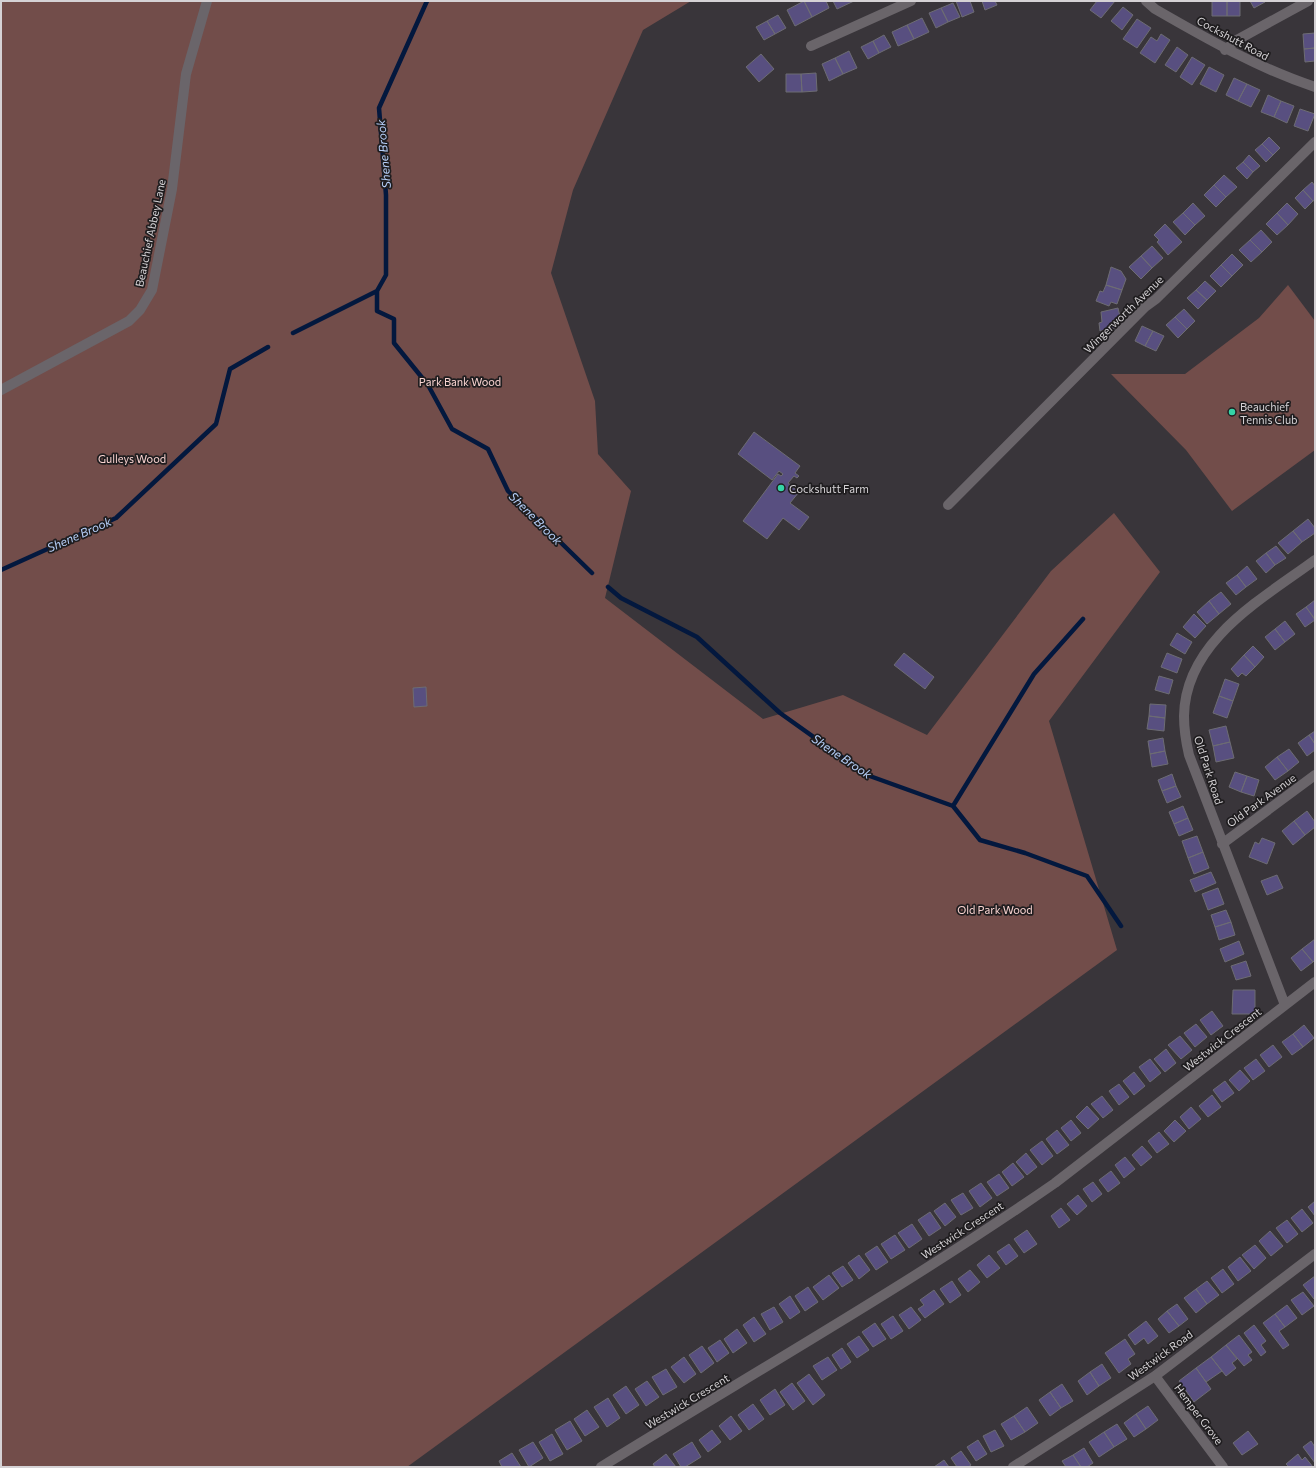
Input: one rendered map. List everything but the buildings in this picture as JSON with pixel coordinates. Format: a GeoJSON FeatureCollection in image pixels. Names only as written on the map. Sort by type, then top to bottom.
{"type":"FeatureCollection","features":[{"type":"Feature","properties":{"kind":"street","name":"Beauchief Abbey Lane"},"geometry":{"type":"LineString","coordinates":[[1,390],[129,321],[140,310],[152,290],[172,189],[186,74],[207,1]]}},
{"type":"Feature","properties":{"kind":"street"},"geometry":{"type":"LineString","coordinates":[[811,46],[910,1]]}},
{"type":"Feature","properties":{"kind":"street","name":"Cockshutt Road"},"geometry":{"type":"LineString","coordinates":[[1146,1],[1155,9],[1226,50],[1266,70],[1315,87]]}},
{"type":"Feature","properties":{"kind":"street"},"geometry":{"type":"LineString","coordinates":[[1226,50],[1237,40],[1308,1]]}},
{"type":"Feature","properties":{"kind":"street","name":"Wingerworth Avenue"},"geometry":{"type":"LineString","coordinates":[[948,505],[1145,307],[1156,299],[1315,142]]}},
{"type":"Feature","properties":{"kind":"street","name":"Old Park Road"},"geometry":{"type":"LineString","coordinates":[[1285,1005],[1189,755],[1184,733],[1184,714],[1187,693],[1195,671],[1205,652],[1222,632],[1244,613],[1315,560]]}},
{"type":"Feature","properties":{"kind":"street","name":"Old Park Avenue"},"geometry":{"type":"LineString","coordinates":[[1222,844],[1315,775]]}},
{"type":"Feature","properties":{"kind":"street","name":"Westwick Crescent"},"geometry":{"type":"LineString","coordinates":[[601,1467],[946,1256],[1027,1202],[1061,1178],[1315,982]]}},
{"type":"Feature","properties":{"kind":"street","name":"Westwick Road"},"geometry":{"type":"LineString","coordinates":[[1013,1467],[1155,1376],[1315,1254]]}},
{"type":"Feature","properties":{"kind":"street","name":"Hemper Grove"},"geometry":{"type":"LineString","coordinates":[[1155,1376],[1223,1467]]}},
{"type":"Feature","properties":{"kind":"green space"},"geometry":{"type":"Polygon","coordinates":[[[1,1],[691,1],[643,30],[573,190],[551,273],[595,401],[598,454],[631,491],[605,598],[763,719],[843,695],[927,735],[1051,571],[1114,513],[1160,572],[1049,721],[1117,950],[407,1467],[1,1467],[1,1]]]}},
{"type":"Feature","properties":{"kind":"green space","name":"Beauchief Tennis Club"},"geometry":{"type":"Polygon","coordinates":[[[1288,285],[1315,321],[1315,450],[1232,511],[1186,450],[1111,374],[1185,374],[1259,318],[1288,285]]]}},
{"type":"Feature","properties":{"kind":"waterway","name":"Shene Brook"},"geometry":{"type":"LineString","coordinates":[[293,333],[377,291],[386,275],[386,195],[379,108],[427,1]]}},
{"type":"Feature","properties":{"kind":"waterway","name":"Shene Brook"},"geometry":{"type":"LineString","coordinates":[[377,291],[377,311],[394,319],[394,343],[428,385],[452,429],[488,449],[508,491],[592,573]]}},
{"type":"Feature","properties":{"kind":"waterway","name":"Shene Brook"},"geometry":{"type":"LineString","coordinates":[[1,570],[116,518],[216,424],[230,369],[268,347]]}},
{"type":"Feature","properties":{"kind":"waterway","name":"Shene Brook"},"geometry":{"type":"LineString","coordinates":[[608,587],[621,598],[697,637],[780,713],[867,775],[953,806],[980,840],[1025,853],[1087,876],[1121,926]]}},
{"type":"Feature","properties":{"kind":"waterway"},"geometry":{"type":"LineString","coordinates":[[953,806],[1034,674],[1083,619]]}},
{"type":"Feature","properties":{"kind":"place","name":"Beauchief Tennis Club"},"geometry":{"type":"Point","coordinates":[1232,412]}},
{"type":"Feature","properties":{"kind":"place","name":"Cockshutt Farm"},"geometry":{"type":"Point","coordinates":[781,488]}},
{"type":"Feature","properties":{"kind":"park label","name":"Park Bank Wood"},"geometry":{"type":"Point","coordinates":[460,381]}},
{"type":"Feature","properties":{"kind":"park label","name":"Gulleys Wood"},"geometry":{"type":"Point","coordinates":[132,458]}},
{"type":"Feature","properties":{"kind":"park label","name":"Old Park Wood"},"geometry":{"type":"Point","coordinates":[995,909]}}]}
